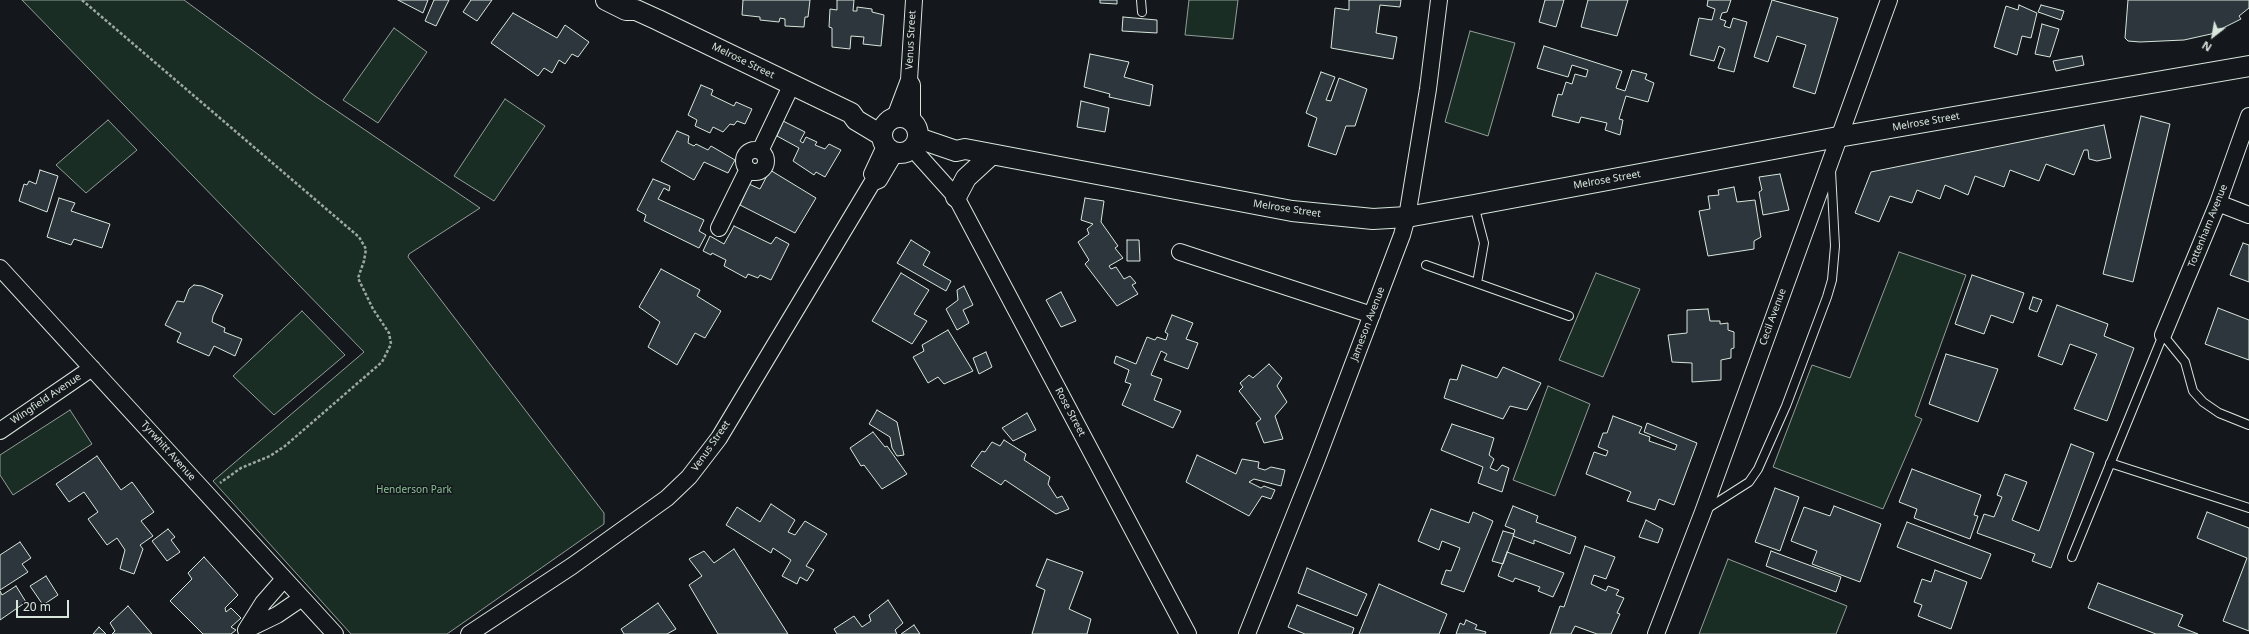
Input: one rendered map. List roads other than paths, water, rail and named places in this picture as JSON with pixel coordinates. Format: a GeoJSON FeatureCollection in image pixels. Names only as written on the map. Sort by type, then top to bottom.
{"type":"FeatureCollection","features":[{"type":"Feature","properties":{"kind":"street","name":"Melrose Street"},"geometry":{"type":"LineString","coordinates":[[606,0],[626,10],[632,5],[851,113],[856,120],[902,135],[956,142],[966,149],[990,155],[1292,211],[1348,218],[1407,217],[1838,137],[2249,66]]}},
{"type":"Feature","properties":{"kind":"street","name":"Venus Street"},"geometry":{"type":"LineString","coordinates":[[469,634],[572,566],[667,498],[689,477],[718,438],[872,183],[879,180],[902,135],[912,86],[909,80],[914,0]]}},
{"type":"Feature","properties":{"kind":"street","name":"Jameson Avenue"},"geometry":{"type":"LineString","coordinates":[[1247,634],[1372,315],[1407,217],[1428,89],[1439,0]]}},
{"type":"Feature","properties":{"kind":"street","name":"Cecil Avenue"},"geometry":{"type":"LineString","coordinates":[[1656,634],[1703,512],[1889,0]]}},
{"type":"Feature","properties":{"kind":"street"},"geometry":{"type":"LineString","coordinates":[[719,228],[748,169],[744,162],[745,157],[751,150],[760,151],[792,84]]}},
{"type":"Feature","properties":{"kind":"street","name":"Tottenham Avenue"},"geometry":{"type":"LineString","coordinates":[[2163,335],[2218,203],[2249,116]]}},
{"type":"Feature","properties":{"kind":"street","name":"Rose Street"},"geometry":{"type":"LineString","coordinates":[[902,135],[933,154],[946,170],[952,184],[953,194],[1188,634]]}},
{"type":"Feature","properties":{"kind":"street"},"geometry":{"type":"LineString","coordinates":[[953,194],[966,178],[990,155]]}},
{"type":"Feature","properties":{"kind":"street"},"geometry":{"type":"LineString","coordinates":[[2218,203],[2249,216]]}},
{"type":"Feature","properties":{"kind":"street"},"geometry":{"type":"LineString","coordinates":[[1180,252],[1372,315]]}},
{"type":"Feature","properties":{"kind":"street","name":"Tyrwhitt Avenue"},"geometry":{"type":"LineString","coordinates":[[0,268],[335,634]]}},
{"type":"Feature","properties":{"kind":"street","name":"Wingfield Avenue"},"geometry":{"type":"LineString","coordinates":[[0,431],[92,368]]}},
{"type":"Feature","properties":{"kind":"street"},"geometry":{"type":"LineString","coordinates":[[244,632],[263,603],[284,579]]}},
{"type":"Feature","properties":{"kind":"street"},"geometry":{"type":"LineString","coordinates":[[244,632],[277,615],[302,598]]}},
{"type":"Feature","properties":{"kind":"lane"},"geometry":{"type":"LineString","coordinates":[[1141,0],[1142,12]]}},
{"type":"Feature","properties":{"kind":"lane"},"geometry":{"type":"LineString","coordinates":[[1703,512],[1749,482],[1758,469],[1786,406],[1826,297],[1832,280],[1835,246],[1831,158]]}},
{"type":"Feature","properties":{"kind":"lane"},"geometry":{"type":"LineString","coordinates":[[1474,205],[1484,243],[1477,283]]}},
{"type":"Feature","properties":{"kind":"lane"},"geometry":{"type":"LineString","coordinates":[[1426,265],[1569,316]]}},
{"type":"Feature","properties":{"kind":"lane"},"geometry":{"type":"LineString","coordinates":[[2072,557],[2163,335],[2185,362],[2193,391],[2203,402],[2219,413],[2249,425]]}},
{"type":"Feature","properties":{"kind":"lane"},"geometry":{"type":"LineString","coordinates":[[2110,463],[2249,508]]}},
{"type":"Feature","properties":{"kind":"park label","name":"Henderson Park"},"geometry":{"type":"Point","coordinates":[414,490]}}]}
